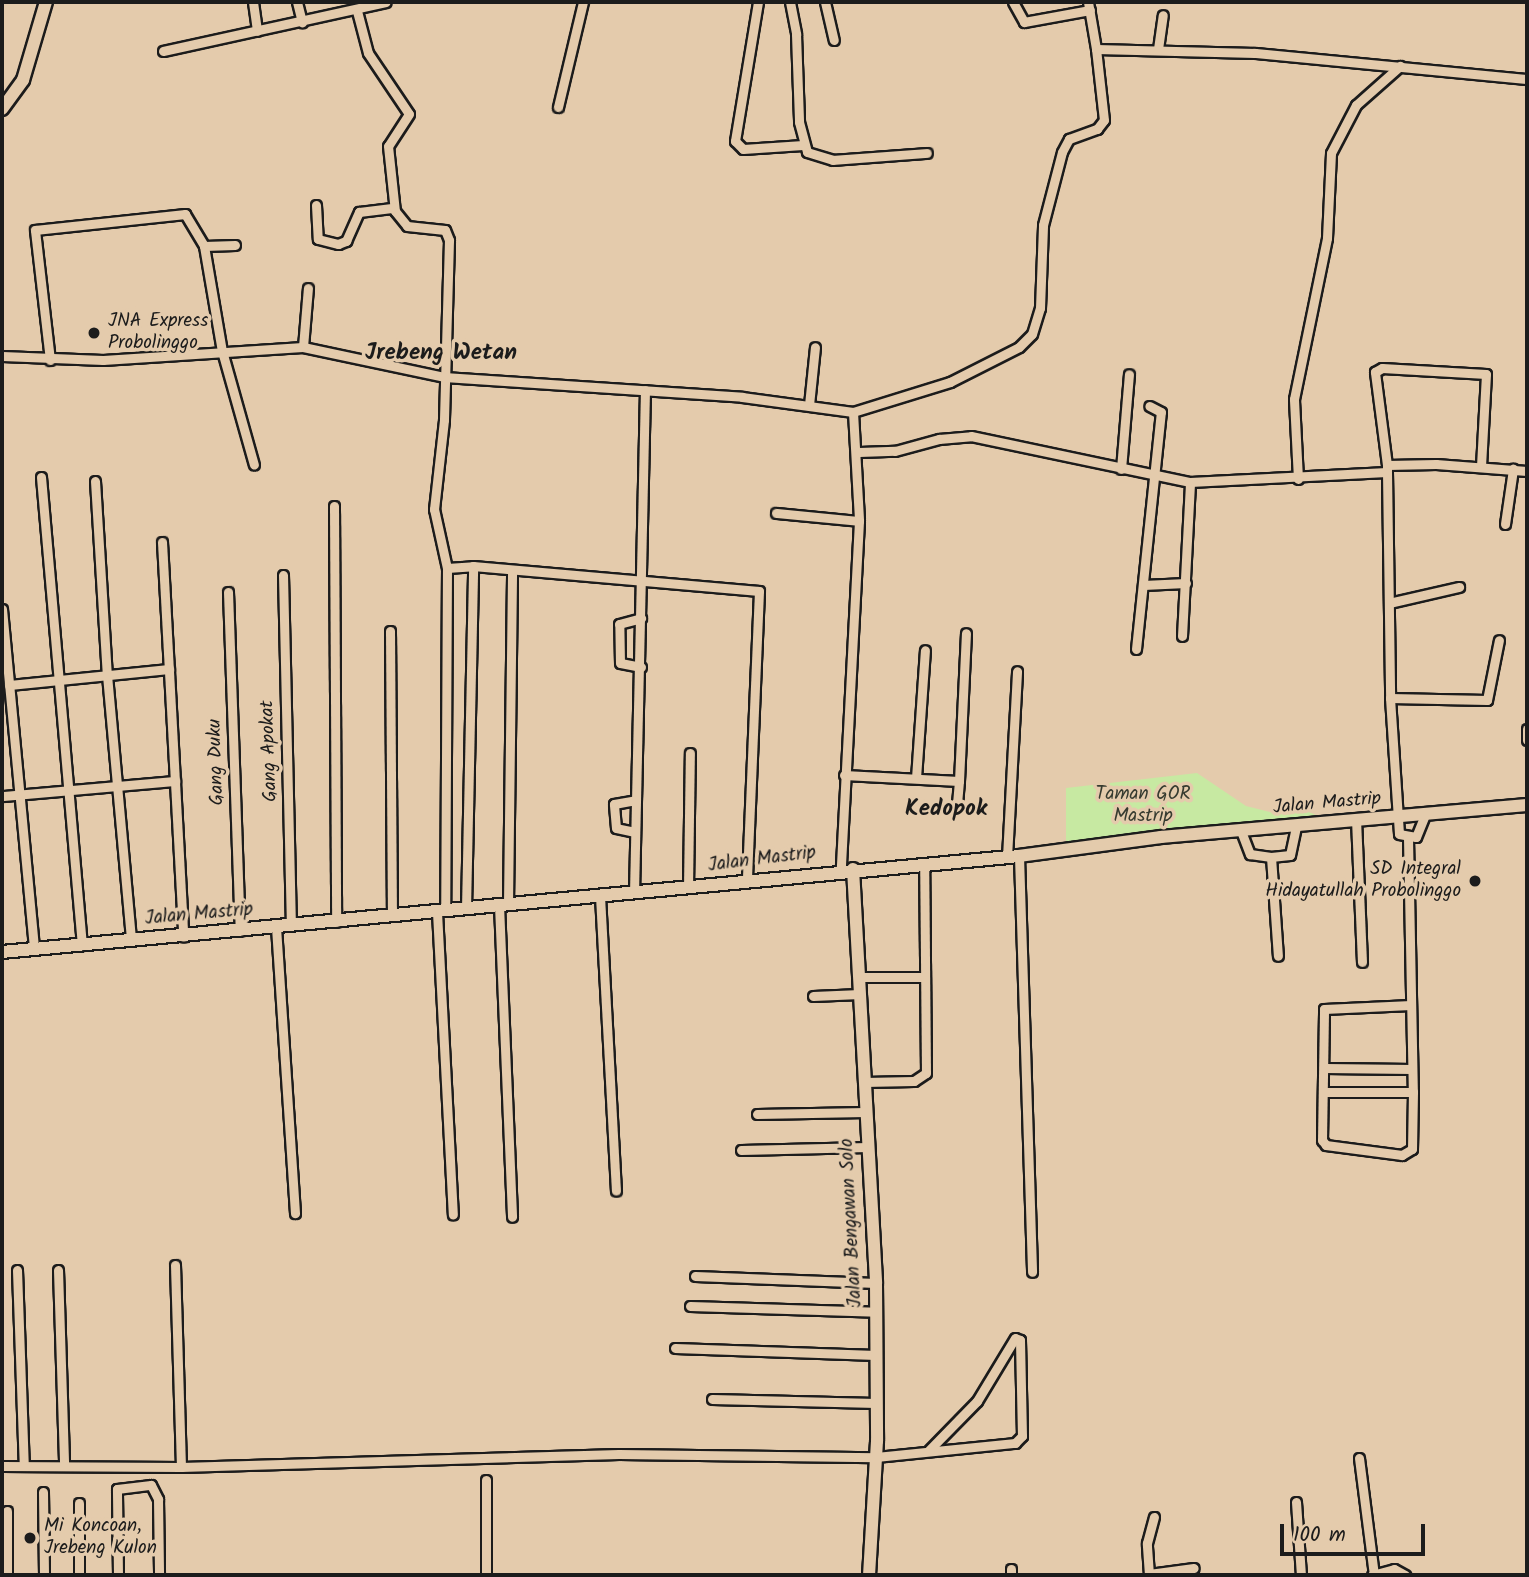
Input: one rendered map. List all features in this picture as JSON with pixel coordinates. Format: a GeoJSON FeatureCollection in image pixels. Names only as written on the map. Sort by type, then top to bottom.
{"type":"FeatureCollection","features":[{"type":"Feature","properties":{"kind":"main road"},"geometry":{"type":"LineString","coordinates":[[2,109],[23,80],[46,2]]}},
{"type":"Feature","properties":{"kind":"main road","name":"Jalan Mastrip"},"geometry":{"type":"LineString","coordinates":[[2,952],[688,888],[846,869],[1013,856],[1356,819],[1527,805]]}},
{"type":"Feature","properties":{"kind":"main road","name":"Jalan Bengawan Solo"},"geometry":{"type":"LineString","coordinates":[[846,869],[859,977],[876,1283],[876,1457],[869,1575]]}},
{"type":"Feature","properties":{"kind":"street"},"geometry":{"type":"LineString","coordinates":[[253,2],[257,31]]}},
{"type":"Feature","properties":{"kind":"street"},"geometry":{"type":"LineString","coordinates":[[297,2],[302,22]]}},
{"type":"Feature","properties":{"kind":"street"},"geometry":{"type":"LineString","coordinates":[[163,51],[357,11],[386,2]]}},
{"type":"Feature","properties":{"kind":"street"},"geometry":{"type":"LineString","coordinates":[[558,107],[583,2]]}},
{"type":"Feature","properties":{"kind":"street"},"geometry":{"type":"LineString","coordinates":[[758,2],[735,141],[743,149],[803,145]]}},
{"type":"Feature","properties":{"kind":"street"},"geometry":{"type":"LineString","coordinates":[[790,2],[796,34],[803,145],[817,159],[927,153]]}},
{"type":"Feature","properties":{"kind":"street"},"geometry":{"type":"LineString","coordinates":[[825,2],[834,40]]}},
{"type":"Feature","properties":{"kind":"street"},"geometry":{"type":"LineString","coordinates":[[2,356],[50,360],[303,346],[444,377],[645,390],[809,405],[855,418],[968,374],[1019,347],[1032,334],[1040,308],[1043,225],[1062,152],[1069,139],[1097,129],[1104,120],[1089,6],[1024,22],[1013,2]]}},
{"type":"Feature","properties":{"kind":"street"},"geometry":{"type":"LineString","coordinates":[[357,11],[368,53],[409,114],[388,146],[394,208],[407,226],[447,233],[444,377],[434,509],[447,568],[441,911],[453,1215]]}},
{"type":"Feature","properties":{"kind":"street"},"geometry":{"type":"LineString","coordinates":[[1158,49],[1163,15]]}},
{"type":"Feature","properties":{"kind":"street"},"geometry":{"type":"LineString","coordinates":[[1096,49],[1158,49],[1400,66],[1527,79]]}},
{"type":"Feature","properties":{"kind":"street"},"geometry":{"type":"LineString","coordinates":[[1298,479],[1294,398],[1327,237],[1331,153],[1356,105],[1400,66]]}},
{"type":"Feature","properties":{"kind":"street"},"geometry":{"type":"LineString","coordinates":[[316,205],[318,239],[338,244],[346,242],[359,212],[394,208]]}},
{"type":"Feature","properties":{"kind":"street"},"geometry":{"type":"LineString","coordinates":[[50,360],[33,242],[41,226],[122,224],[185,214],[204,246],[222,351],[254,465]]}},
{"type":"Feature","properties":{"kind":"street"},"geometry":{"type":"LineString","coordinates":[[204,246],[235,245]]}},
{"type":"Feature","properties":{"kind":"street"},"geometry":{"type":"LineString","coordinates":[[303,346],[309,288]]}},
{"type":"Feature","properties":{"kind":"street"},"geometry":{"type":"LineString","coordinates":[[809,405],[815,346]]}},
{"type":"Feature","properties":{"kind":"street"},"geometry":{"type":"LineString","coordinates":[[1408,838],[1399,834],[1396,817],[1390,698],[1387,469],[1376,372],[1382,368],[1486,374],[1481,466]]}},
{"type":"Feature","properties":{"kind":"street"},"geometry":{"type":"LineString","coordinates":[[1121,469],[1129,374]]}},
{"type":"Feature","properties":{"kind":"street"},"geometry":{"type":"LineString","coordinates":[[634,893],[645,390]]}},
{"type":"Feature","properties":{"kind":"street"},"geometry":{"type":"LineString","coordinates":[[1136,649],[1161,412],[1149,406]]}},
{"type":"Feature","properties":{"kind":"street"},"geometry":{"type":"LineString","coordinates":[[846,869],[844,775],[859,521],[859,452],[855,418]]}},
{"type":"Feature","properties":{"kind":"street"},"geometry":{"type":"LineString","coordinates":[[859,452],[895,451],[939,439],[971,436],[1190,482],[1298,479],[1387,469],[1481,466],[1526,471],[1527,458]]}},
{"type":"Feature","properties":{"kind":"street"},"geometry":{"type":"LineString","coordinates":[[1505,524],[1513,469]]}},
{"type":"Feature","properties":{"kind":"street"},"geometry":{"type":"LineString","coordinates":[[41,477],[71,792],[82,945]]}},
{"type":"Feature","properties":{"kind":"street"},"geometry":{"type":"LineString","coordinates":[[95,481],[107,676],[120,787],[131,940]]}},
{"type":"Feature","properties":{"kind":"street"},"geometry":{"type":"LineString","coordinates":[[1182,636],[1190,482]]}},
{"type":"Feature","properties":{"kind":"street"},"geometry":{"type":"LineString","coordinates":[[334,506],[331,564],[336,922]]}},
{"type":"Feature","properties":{"kind":"street"},"geometry":{"type":"LineString","coordinates":[[776,513],[859,521]]}},
{"type":"Feature","properties":{"kind":"street"},"geometry":{"type":"LineString","coordinates":[[162,542],[183,936]]}},
{"type":"Feature","properties":{"kind":"street"},"geometry":{"type":"LineString","coordinates":[[447,568],[473,566],[759,591],[747,881]]}},
{"type":"Feature","properties":{"kind":"street"},"geometry":{"type":"LineString","coordinates":[[466,909],[473,566]]}},
{"type":"Feature","properties":{"kind":"street"},"geometry":{"type":"LineString","coordinates":[[512,571],[503,905],[512,1217]]}},
{"type":"Feature","properties":{"kind":"street","name":"Gang Apokat"},"geometry":{"type":"LineString","coordinates":[[284,575],[291,926]]}},
{"type":"Feature","properties":{"kind":"street"},"geometry":{"type":"LineString","coordinates":[[1143,585],[1186,583]]}},
{"type":"Feature","properties":{"kind":"street"},"geometry":{"type":"LineString","coordinates":[[1390,603],[1459,587]]}},
{"type":"Feature","properties":{"kind":"street","name":"Gang Duku"},"geometry":{"type":"LineString","coordinates":[[228,592],[240,931]]}},
{"type":"Feature","properties":{"kind":"street"},"geometry":{"type":"LineString","coordinates":[[2,609],[22,795],[34,950]]}},
{"type":"Feature","properties":{"kind":"street"},"geometry":{"type":"LineString","coordinates":[[641,618],[619,624],[620,663],[641,667]]}},
{"type":"Feature","properties":{"kind":"street"},"geometry":{"type":"LineString","coordinates":[[390,631],[391,916]]}},
{"type":"Feature","properties":{"kind":"street"},"geometry":{"type":"LineString","coordinates":[[957,804],[966,633]]}},
{"type":"Feature","properties":{"kind":"street"},"geometry":{"type":"LineString","coordinates":[[1390,698],[1487,700],[1499,640]]}},
{"type":"Feature","properties":{"kind":"street"},"geometry":{"type":"LineString","coordinates":[[916,778],[925,650]]}},
{"type":"Feature","properties":{"kind":"street"},"geometry":{"type":"LineString","coordinates":[[9,685],[169,669]]}},
{"type":"Feature","properties":{"kind":"street"},"geometry":{"type":"LineString","coordinates":[[1017,671],[1013,856],[1032,1272]]}},
{"type":"Feature","properties":{"kind":"street"},"geometry":{"type":"LineString","coordinates":[[1527,729],[1527,740]]}},
{"type":"Feature","properties":{"kind":"street"},"geometry":{"type":"LineString","coordinates":[[688,888],[690,753]]}},
{"type":"Feature","properties":{"kind":"street"},"geometry":{"type":"LineString","coordinates":[[844,775],[959,781]]}},
{"type":"Feature","properties":{"kind":"street"},"geometry":{"type":"LineString","coordinates":[[2,796],[175,781]]}},
{"type":"Feature","properties":{"kind":"street"},"geometry":{"type":"LineString","coordinates":[[635,832],[616,828],[614,804],[636,800]]}},
{"type":"Feature","properties":{"kind":"street"},"geometry":{"type":"LineString","coordinates":[[1408,838],[1423,829],[1425,815]]}},
{"type":"Feature","properties":{"kind":"street"},"geometry":{"type":"LineString","coordinates":[[1356,819],[1362,962]]}},
{"type":"Feature","properties":{"kind":"street"},"geometry":{"type":"LineString","coordinates":[[1241,831],[1250,855],[1271,857],[1290,855],[1296,827]]}},
{"type":"Feature","properties":{"kind":"street"},"geometry":{"type":"LineString","coordinates":[[1408,838],[1413,1092],[1412,1149],[1402,1155],[1323,1143],[1324,1009],[1411,1006]]}},
{"type":"Feature","properties":{"kind":"street"},"geometry":{"type":"LineString","coordinates":[[1271,857],[1278,956]]}},
{"type":"Feature","properties":{"kind":"street"},"geometry":{"type":"LineString","coordinates":[[864,1082],[914,1082],[926,1073],[922,977],[924,863]]}},
{"type":"Feature","properties":{"kind":"street"},"geometry":{"type":"LineString","coordinates":[[600,896],[616,1191]]}},
{"type":"Feature","properties":{"kind":"street"},"geometry":{"type":"LineString","coordinates":[[276,927],[295,1213]]}},
{"type":"Feature","properties":{"kind":"street"},"geometry":{"type":"LineString","coordinates":[[859,977],[922,977]]}},
{"type":"Feature","properties":{"kind":"street"},"geometry":{"type":"LineString","coordinates":[[813,996],[860,994]]}},
{"type":"Feature","properties":{"kind":"street"},"geometry":{"type":"LineString","coordinates":[[1325,1068],[1412,1069]]}},
{"type":"Feature","properties":{"kind":"street"},"geometry":{"type":"LineString","coordinates":[[1324,1093],[1413,1092]]}},
{"type":"Feature","properties":{"kind":"street"},"geometry":{"type":"LineString","coordinates":[[757,1114],[866,1112]]}},
{"type":"Feature","properties":{"kind":"street"},"geometry":{"type":"LineString","coordinates":[[741,1150],[868,1147]]}},
{"type":"Feature","properties":{"kind":"street"},"geometry":{"type":"LineString","coordinates":[[175,1265],[181,1467]]}},
{"type":"Feature","properties":{"kind":"street"},"geometry":{"type":"LineString","coordinates":[[17,1270],[24,1466]]}},
{"type":"Feature","properties":{"kind":"street"},"geometry":{"type":"LineString","coordinates":[[58,1270],[64,1466]]}},
{"type":"Feature","properties":{"kind":"street"},"geometry":{"type":"LineString","coordinates":[[695,1276],[876,1283]]}},
{"type":"Feature","properties":{"kind":"street"},"geometry":{"type":"LineString","coordinates":[[690,1306],[876,1312]]}},
{"type":"Feature","properties":{"kind":"street"},"geometry":{"type":"LineString","coordinates":[[2,1466],[181,1467],[624,1454],[876,1457],[1019,1440],[1020,1340],[1015,1338],[977,1401],[929,1450]]}},
{"type":"Feature","properties":{"kind":"street"},"geometry":{"type":"LineString","coordinates":[[675,1348],[876,1355]]}},
{"type":"Feature","properties":{"kind":"street"},"geometry":{"type":"LineString","coordinates":[[712,1399],[876,1402]]}},
{"type":"Feature","properties":{"kind":"street"},"geometry":{"type":"LineString","coordinates":[[1359,1458],[1373,1575],[1394,1569],[1405,1575]]}},
{"type":"Feature","properties":{"kind":"street"},"geometry":{"type":"LineString","coordinates":[[485,1575],[486,1480]]}},
{"type":"Feature","properties":{"kind":"street"},"geometry":{"type":"LineString","coordinates":[[118,1575],[117,1489],[150,1485],[158,1499],[159,1575]]}},
{"type":"Feature","properties":{"kind":"street"},"geometry":{"type":"LineString","coordinates":[[43,1492],[44,1575]]}},
{"type":"Feature","properties":{"kind":"street"},"geometry":{"type":"LineString","coordinates":[[1296,1502],[1301,1575]]}},
{"type":"Feature","properties":{"kind":"street"},"geometry":{"type":"LineString","coordinates":[[79,1503],[79,1575]]}},
{"type":"Feature","properties":{"kind":"street"},"geometry":{"type":"LineString","coordinates":[[6,1511],[7,1575]]}},
{"type":"Feature","properties":{"kind":"street"},"geometry":{"type":"LineString","coordinates":[[1154,1517],[1147,1543],[1149,1575],[1194,1568]]}},
{"type":"Feature","properties":{"kind":"green space","name":"Taman GOR Mastrip"},"geometry":{"type":"Polygon","coordinates":[[[1197,773],[1246,806],[1278,814],[1303,809],[1322,818],[1066,844],[1066,788],[1197,773]]]}},
{"type":"Feature","properties":{"kind":"place","name":"JNA Express Probolinggo"},"geometry":{"type":"Point","coordinates":[94,333]}},
{"type":"Feature","properties":{"kind":"place","name":"SD Integral Hidayatullah Probolinggo"},"geometry":{"type":"Point","coordinates":[1475,881]}},
{"type":"Feature","properties":{"kind":"place","name":"Mi Koncoan, Jrebeng Kulon"},"geometry":{"type":"Point","coordinates":[30,1538]}},
{"type":"Feature","properties":{"kind":"district","name":"Jrebeng Wetan"},"geometry":{"type":"Point","coordinates":[441,353]}},
{"type":"Feature","properties":{"kind":"district","name":"Kedopok"},"geometry":{"type":"Point","coordinates":[946,809]}}]}
